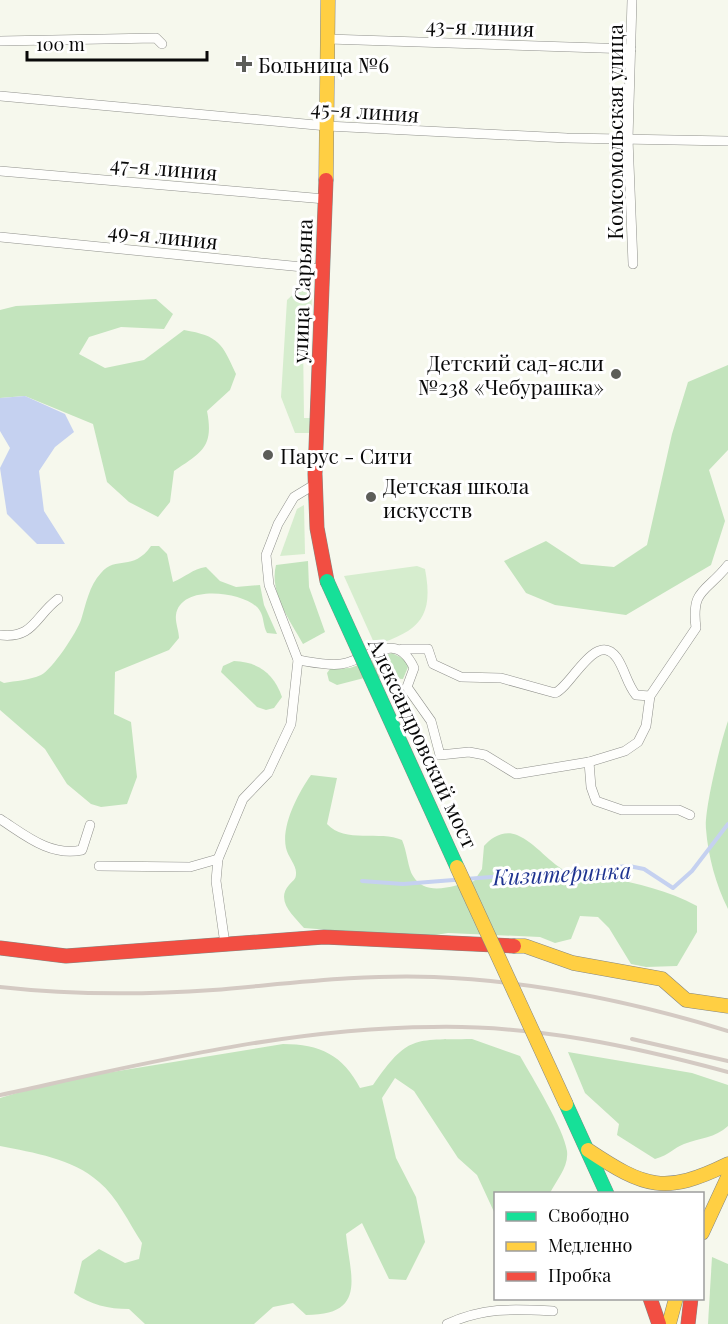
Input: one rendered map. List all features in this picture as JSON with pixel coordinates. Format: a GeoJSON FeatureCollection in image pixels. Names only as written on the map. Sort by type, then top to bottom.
{"type":"FeatureCollection","features":[{"type":"Feature","properties":{"kind":"main road","name":"улица Сарьяна"},"geometry":{"type":"LineString","coordinates":[[327,581],[318,552],[317,483],[327,126],[328,0]]}},
{"type":"Feature","properties":{"kind":"main road","name":"Александровский мост"},"geometry":{"type":"LineString","coordinates":[[327,581],[606,1192]]}},
{"type":"Feature","properties":{"kind":"main road"},"geometry":{"type":"LineString","coordinates":[[0,948],[66,956],[324,937],[525,946],[573,963],[662,979],[686,1000],[728,1006]]}},
{"type":"Feature","properties":{"kind":"main road"},"geometry":{"type":"LineString","coordinates":[[588,1150],[620,1172],[660,1184],[689,1183],[728,1164]]}},
{"type":"Feature","properties":{"kind":"main road"},"geometry":{"type":"LineString","coordinates":[[704,1229],[728,1177]]}},
{"type":"Feature","properties":{"kind":"main road"},"geometry":{"type":"LineString","coordinates":[[650,1300],[650,1324]]}},
{"type":"Feature","properties":{"kind":"main road"},"geometry":{"type":"LineString","coordinates":[[650,1300],[659,1324]]}},
{"type":"Feature","properties":{"kind":"main road"},"geometry":{"type":"LineString","coordinates":[[669,1324],[676,1300]]}},
{"type":"Feature","properties":{"kind":"main road"},"geometry":{"type":"LineString","coordinates":[[688,1324],[691,1300]]}},
{"type":"Feature","properties":{"kind":"street","name":"Комсомольская улица"},"geometry":{"type":"LineString","coordinates":[[632,0],[628,139],[633,264]]}},
{"type":"Feature","properties":{"kind":"street"},"geometry":{"type":"LineString","coordinates":[[0,41],[156,38],[162,44]]}},
{"type":"Feature","properties":{"kind":"street","name":"43-я линия"},"geometry":{"type":"LineString","coordinates":[[328,39],[631,49]]}},
{"type":"Feature","properties":{"kind":"street","name":"45-я линия"},"geometry":{"type":"LineString","coordinates":[[0,96],[327,126],[728,141]]}},
{"type":"Feature","properties":{"kind":"street","name":"47-я линия"},"geometry":{"type":"LineString","coordinates":[[0,171],[325,199]]}},
{"type":"Feature","properties":{"kind":"street","name":"49-я линия"},"geometry":{"type":"LineString","coordinates":[[0,237],[323,269]]}},
{"type":"Feature","properties":{"kind":"street"},"geometry":{"type":"LineString","coordinates":[[225,944],[216,881],[218,859],[243,799],[268,773],[291,724],[298,660],[269,585],[266,555],[278,524],[294,497],[317,483]]}},
{"type":"Feature","properties":{"kind":"street"},"geometry":{"type":"LineString","coordinates":[[395,647],[408,655],[414,668],[407,687],[431,721],[440,755],[470,752],[485,755],[516,774],[589,762],[625,751],[639,742],[646,726],[650,696],[696,628],[694,609],[698,594],[728,566]]}},
{"type":"Feature","properties":{"kind":"street"},"geometry":{"type":"LineString","coordinates":[[0,635],[13,636],[29,631],[45,608],[58,599]]}},
{"type":"Feature","properties":{"kind":"street"},"geometry":{"type":"LineString","coordinates":[[298,660],[340,664],[384,648],[395,647],[415,651],[428,649],[433,664],[461,677],[501,678],[555,693],[563,690],[593,652],[603,649],[616,656],[636,695],[650,696]]}},
{"type":"Feature","properties":{"kind":"street"},"geometry":{"type":"LineString","coordinates":[[589,762],[596,801],[622,810],[679,810],[690,814]]}},
{"type":"Feature","properties":{"kind":"street"},"geometry":{"type":"LineString","coordinates":[[0,819],[49,849],[75,852],[81,850],[90,825]]}},
{"type":"Feature","properties":{"kind":"street"},"geometry":{"type":"LineString","coordinates":[[99,866],[190,867],[218,859]]}},
{"type":"Feature","properties":{"kind":"street"},"geometry":{"type":"LineString","coordinates":[[447,1324],[472,1313],[514,1308],[553,1311]]}},
{"type":"Feature","properties":{"kind":"green space"},"geometry":{"type":"Polygon","coordinates":[[[312,284],[311,337],[303,338],[304,418],[310,418],[309,433],[295,433],[281,397],[287,300],[301,287],[312,284]]]}},
{"type":"Feature","properties":{"kind":"green space"},"geometry":{"type":"Polygon","coordinates":[[[156,299],[173,314],[164,329],[121,327],[89,337],[79,354],[105,368],[144,360],[184,330],[205,335],[218,343],[223,348],[236,374],[230,390],[207,411],[209,433],[204,447],[192,459],[174,471],[170,502],[158,517],[129,502],[107,482],[93,424],[25,396],[0,398],[0,310],[16,306],[156,299]]]}},
{"type":"Feature","properties":{"kind":"green space"},"geometry":{"type":"Polygon","coordinates":[[[728,365],[728,450],[709,470],[725,521],[711,565],[626,615],[555,605],[526,593],[504,561],[546,541],[581,564],[614,567],[647,545],[672,434],[688,382],[728,365]]]}},
{"type":"Feature","properties":{"kind":"green space"},"geometry":{"type":"Polygon","coordinates":[[[304,505],[305,554],[280,556],[297,509],[304,505]]]}},
{"type":"Feature","properties":{"kind":"green space"},"geometry":{"type":"Polygon","coordinates":[[[151,546],[159,546],[167,554],[173,582],[197,569],[206,567],[220,581],[236,587],[260,585],[264,605],[277,634],[267,633],[260,611],[254,604],[230,595],[202,594],[189,598],[180,605],[176,615],[179,638],[169,650],[115,672],[114,714],[131,722],[137,777],[127,804],[101,807],[91,804],[67,784],[45,749],[0,710],[0,681],[4,683],[27,679],[46,672],[75,633],[91,589],[101,573],[113,565],[138,559],[151,546]]]}},
{"type":"Feature","properties":{"kind":"green space"},"geometry":{"type":"Polygon","coordinates":[[[308,561],[309,587],[325,632],[303,644],[282,606],[275,586],[275,575],[276,565],[308,561]]]}},
{"type":"Feature","properties":{"kind":"green space"},"geometry":{"type":"Polygon","coordinates":[[[417,566],[425,569],[427,599],[425,610],[413,627],[403,634],[375,645],[344,576],[417,566]]]}},
{"type":"Feature","properties":{"kind":"green space"},"geometry":{"type":"Polygon","coordinates":[[[392,653],[406,660],[408,667],[403,679],[368,677],[337,685],[329,681],[327,673],[330,669],[350,668],[392,653]]]}},
{"type":"Feature","properties":{"kind":"green space"},"geometry":{"type":"Polygon","coordinates":[[[234,661],[251,664],[270,676],[282,697],[274,708],[266,710],[257,707],[221,672],[223,666],[234,661]]]}},
{"type":"Feature","properties":{"kind":"green space"},"geometry":{"type":"Polygon","coordinates":[[[728,721],[728,909],[713,870],[706,820],[717,759],[728,721]]]}},
{"type":"Feature","properties":{"kind":"green space"},"geometry":{"type":"Polygon","coordinates":[[[311,775],[337,778],[327,824],[343,834],[384,836],[402,840],[411,873],[425,887],[450,887],[474,881],[482,869],[484,846],[499,835],[507,833],[524,839],[569,873],[602,876],[641,885],[697,906],[697,932],[677,966],[646,967],[631,964],[609,928],[598,917],[580,916],[571,939],[555,943],[540,937],[448,933],[423,937],[304,928],[285,902],[285,891],[295,879],[296,874],[285,839],[292,810],[311,775]]]}},
{"type":"Feature","properties":{"kind":"green space"},"geometry":{"type":"Polygon","coordinates":[[[472,1039],[520,1056],[547,1103],[565,1141],[567,1157],[562,1174],[551,1192],[494,1192],[494,1212],[477,1175],[458,1158],[414,1091],[395,1078],[382,1098],[396,1158],[416,1197],[425,1242],[406,1280],[389,1279],[362,1223],[346,1234],[351,1290],[347,1300],[339,1308],[326,1313],[306,1315],[293,1303],[273,1307],[254,1324],[145,1324],[129,1309],[107,1307],[87,1301],[74,1293],[82,1261],[99,1249],[125,1263],[139,1259],[142,1243],[111,1195],[88,1174],[65,1162],[0,1146],[0,1098],[57,1081],[283,1044],[308,1046],[329,1054],[346,1067],[360,1088],[373,1085],[404,1049],[424,1041],[472,1039]]]}},
{"type":"Feature","properties":{"kind":"green space"},"geometry":{"type":"Polygon","coordinates":[[[568,1052],[692,1073],[728,1085],[728,1126],[718,1133],[684,1144],[655,1159],[617,1135],[619,1124],[585,1093],[568,1052]]]}},
{"type":"Feature","properties":{"kind":"green space"},"geometry":{"type":"Polygon","coordinates":[[[712,1257],[728,1264],[728,1324],[708,1324],[712,1257]]]}},
{"type":"Feature","properties":{"kind":"water"},"geometry":{"type":"Polygon","coordinates":[[[25,396],[65,414],[74,432],[55,447],[39,471],[44,511],[65,544],[37,544],[7,514],[0,468],[10,448],[0,431],[0,398],[25,396]]]}},
{"type":"Feature","properties":{"kind":"waterway","name":"Кизитеринка"},"geometry":{"type":"LineString","coordinates":[[362,881],[403,884],[629,866],[644,869],[673,888],[692,871],[728,824]]}},
{"type":"Feature","properties":{"kind":"railway"},"geometry":{"type":"LineString","coordinates":[[0,987],[80,993],[159,993],[351,978],[407,976],[471,979],[546,988],[620,1002],[728,1031]]}},
{"type":"Feature","properties":{"kind":"railway"},"geometry":{"type":"LineString","coordinates":[[0,1095],[161,1060],[269,1041],[378,1029],[433,1027],[471,1027],[582,1039],[728,1072]]}},
{"type":"Feature","properties":{"kind":"railway"},"geometry":{"type":"LineString","coordinates":[[632,1039],[728,1061]]}},
{"type":"Feature","properties":{"kind":"traffic: fast"},"geometry":{"type":"LineString","coordinates":[[327,581],[457,867]]}},
{"type":"Feature","properties":{"kind":"traffic: fast"},"geometry":{"type":"LineString","coordinates":[[566,1104],[606,1192]]}},
{"type":"Feature","properties":{"kind":"traffic: slow"},"geometry":{"type":"LineString","coordinates":[[326,180],[328,0]]}},
{"type":"Feature","properties":{"kind":"traffic: slow"},"geometry":{"type":"LineString","coordinates":[[457,867],[566,1104]]}},
{"type":"Feature","properties":{"kind":"traffic: slow"},"geometry":{"type":"LineString","coordinates":[[514,946],[525,946],[573,963],[662,979],[686,1000],[728,1006]]}},
{"type":"Feature","properties":{"kind":"traffic: slow"},"geometry":{"type":"LineString","coordinates":[[588,1150],[625,1173],[656,1183],[688,1180],[728,1164]]}},
{"type":"Feature","properties":{"kind":"traffic: slow"},"geometry":{"type":"LineString","coordinates":[[704,1229],[728,1177]]}},
{"type":"Feature","properties":{"kind":"traffic: slow"},"geometry":{"type":"LineString","coordinates":[[669,1324],[675,1300]]}},
{"type":"Feature","properties":{"kind":"traffic: jam"},"geometry":{"type":"LineString","coordinates":[[326,180],[315,474],[317,528],[327,581]]}},
{"type":"Feature","properties":{"kind":"traffic: jam"},"geometry":{"type":"LineString","coordinates":[[0,948],[66,956],[324,937],[514,946]]}},
{"type":"Feature","properties":{"kind":"traffic: jam"},"geometry":{"type":"LineString","coordinates":[[651,1300],[659,1324]]}},
{"type":"Feature","properties":{"kind":"traffic: jam"},"geometry":{"type":"LineString","coordinates":[[688,1324],[691,1300]]}},
{"type":"Feature","properties":{"kind":"place","name":"Больница №6"},"geometry":{"type":"Point","coordinates":[244,64]}},
{"type":"Feature","properties":{"kind":"place","name":"Детский сад-ясли №238 «Чебурашка»"},"geometry":{"type":"Point","coordinates":[616,374]}},
{"type":"Feature","properties":{"kind":"place","name":"Парус - Сити"},"geometry":{"type":"Point","coordinates":[268,455]}},
{"type":"Feature","properties":{"kind":"place","name":"Детская школа искусств"},"geometry":{"type":"Point","coordinates":[371,497]}}]}
